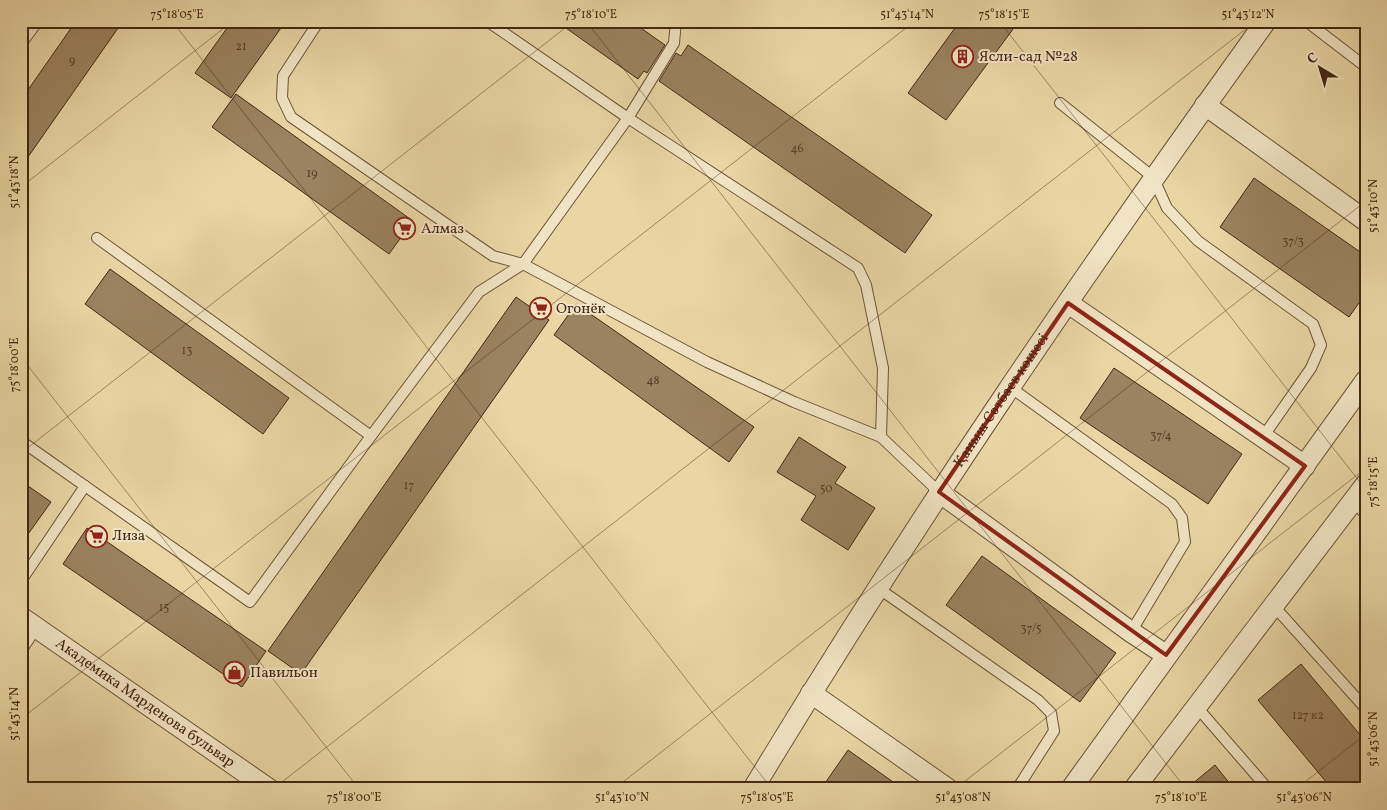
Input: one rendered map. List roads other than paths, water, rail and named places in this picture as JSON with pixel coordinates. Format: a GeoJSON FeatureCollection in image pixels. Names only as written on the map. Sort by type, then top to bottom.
{"type":"FeatureCollection","features":[{"type":"Feature","properties":{"kind":"street","name":"Қаныш Сәтбаев көшесі"},"geometry":{"type":"LineString","coordinates":[[758,787],[811,693],[939,492],[1154,177],[1266,21]]}},
{"type":"Feature","properties":{"kind":"street"},"geometry":{"type":"LineString","coordinates":[[1205,106],[1366,221]]}},
{"type":"Feature","properties":{"kind":"street"},"geometry":{"type":"LineString","coordinates":[[1068,303],[1305,466]]}},
{"type":"Feature","properties":{"kind":"street"},"geometry":{"type":"LineString","coordinates":[[1071,789],[1366,380]]}},
{"type":"Feature","properties":{"kind":"street"},"geometry":{"type":"LineString","coordinates":[[1134,789],[1273,606],[1360,507],[1366,484]]}},
{"type":"Feature","properties":{"kind":"street"},"geometry":{"type":"LineString","coordinates":[[939,492],[1131,632],[1166,655]]}},
{"type":"Feature","properties":{"kind":"street","name":"Академика Марденова бульвар"},"geometry":{"type":"LineString","coordinates":[[29,622],[269,789]]}},
{"type":"Feature","properties":{"kind":"street"},"geometry":{"type":"LineString","coordinates":[[811,693],[948,789]]}},
{"type":"Feature","properties":{"kind":"lane"},"geometry":{"type":"LineString","coordinates":[[21,44],[38,21]]}},
{"type":"Feature","properties":{"kind":"lane"},"geometry":{"type":"LineString","coordinates":[[319,21],[283,76],[282,98],[290,117],[493,256],[523,264],[707,362],[794,402],[881,438],[939,492]]}},
{"type":"Feature","properties":{"kind":"lane"},"geometry":{"type":"LineString","coordinates":[[488,21],[628,118],[858,268],[866,285],[883,368],[881,438]]}},
{"type":"Feature","properties":{"kind":"lane"},"geometry":{"type":"LineString","coordinates":[[21,441],[250,602],[479,292],[523,264],[628,118],[674,43],[676,21]]}},
{"type":"Feature","properties":{"kind":"lane"},"geometry":{"type":"LineString","coordinates":[[1306,21],[1366,67]]}},
{"type":"Feature","properties":{"kind":"lane"},"geometry":{"type":"LineString","coordinates":[[1060,104],[1154,177],[1167,208],[1198,241],[1313,324],[1321,345],[1311,368],[1263,437]]}},
{"type":"Feature","properties":{"kind":"lane"},"geometry":{"type":"LineString","coordinates":[[96,238],[371,436]]}},
{"type":"Feature","properties":{"kind":"lane"},"geometry":{"type":"LineString","coordinates":[[1010,387],[1172,504],[1182,518],[1185,542],[1131,632]]}},
{"type":"Feature","properties":{"kind":"lane"},"geometry":{"type":"LineString","coordinates":[[21,581],[85,486]]}},
{"type":"Feature","properties":{"kind":"lane"},"geometry":{"type":"LineString","coordinates":[[878,588],[1038,700],[1051,713],[1054,731],[1017,789]]}},
{"type":"Feature","properties":{"kind":"lane"},"geometry":{"type":"LineString","coordinates":[[1273,606],[1366,709]]}},
{"type":"Feature","properties":{"kind":"lane"},"geometry":{"type":"LineString","coordinates":[[21,651],[29,622]]}},
{"type":"Feature","properties":{"kind":"lane"},"geometry":{"type":"LineString","coordinates":[[1196,706],[1268,789]]}},
{"type":"Feature","properties":{"kind":"place","name":"Ясли-сад №28"},"geometry":{"type":"Point","coordinates":[963,57]}},
{"type":"Feature","properties":{"kind":"place","name":"Алмаз"},"geometry":{"type":"Point","coordinates":[405,229]}},
{"type":"Feature","properties":{"kind":"place","name":"Огонёк"},"geometry":{"type":"Point","coordinates":[540,309]}},
{"type":"Feature","properties":{"kind":"place","name":"Лиза"},"geometry":{"type":"Point","coordinates":[96,536]}},
{"type":"Feature","properties":{"kind":"place","name":"Павильон"},"geometry":{"type":"Point","coordinates":[234,673]}}]}
